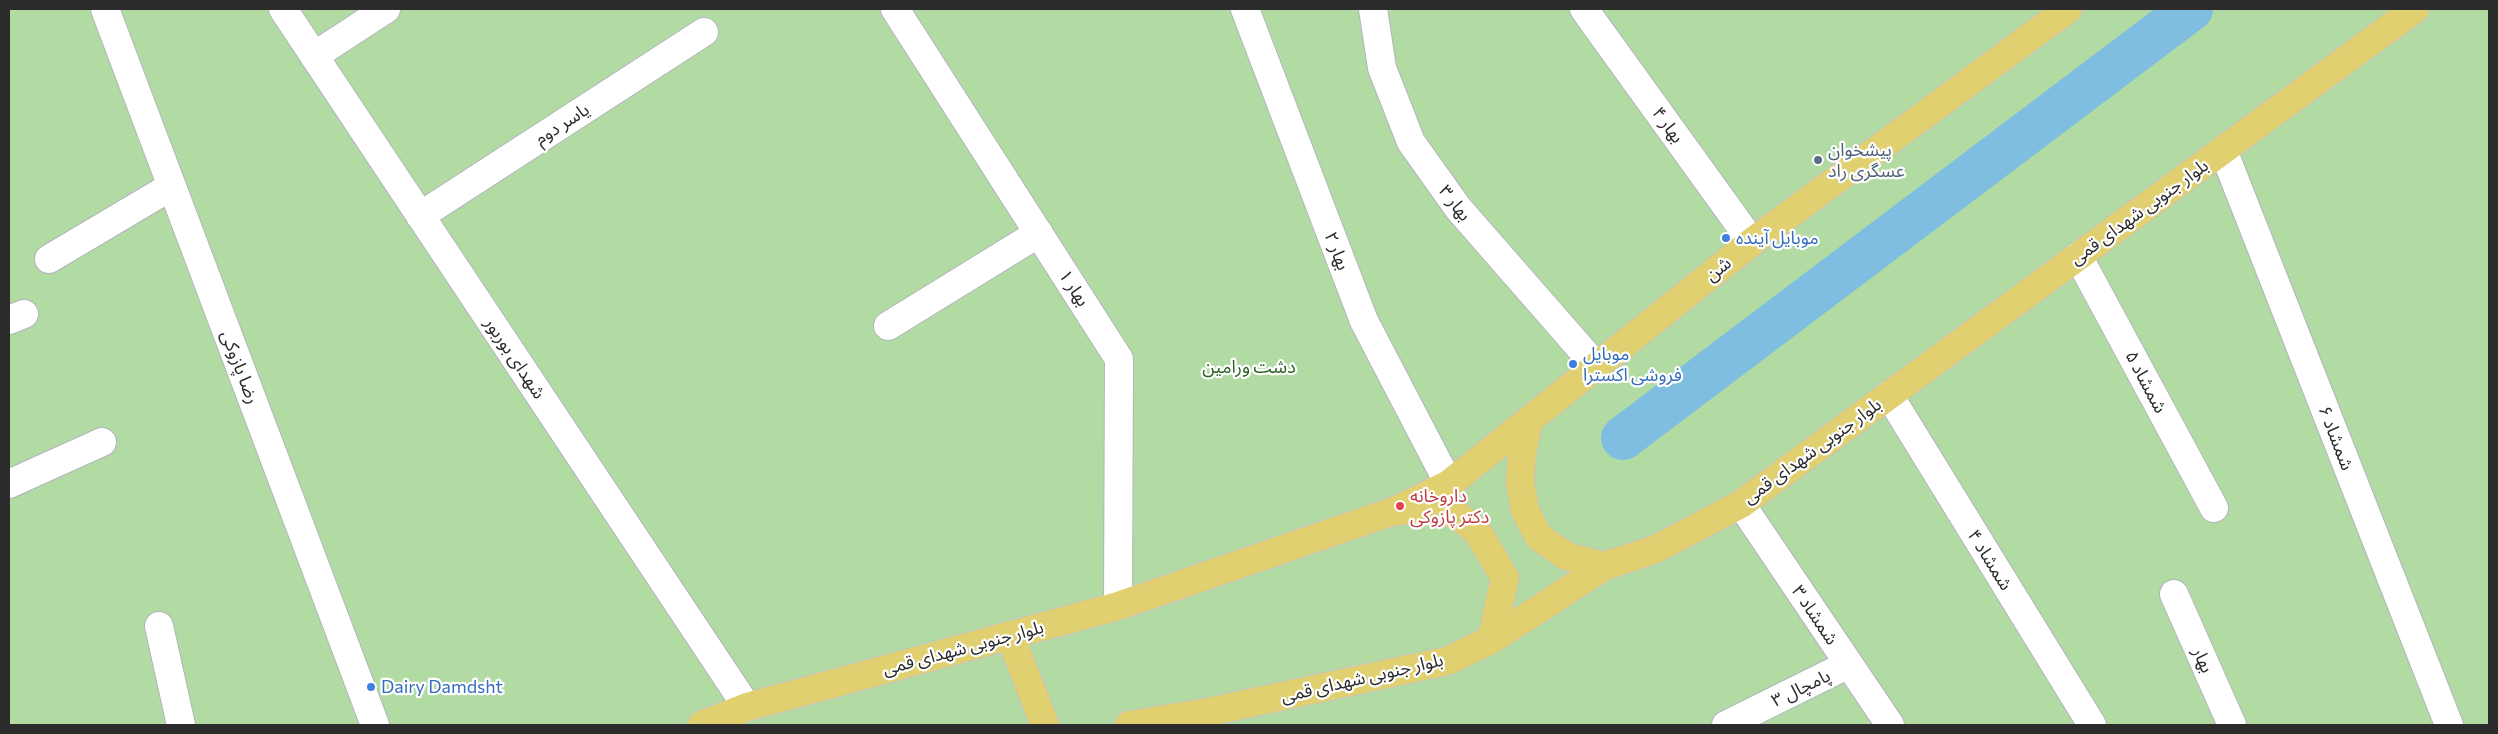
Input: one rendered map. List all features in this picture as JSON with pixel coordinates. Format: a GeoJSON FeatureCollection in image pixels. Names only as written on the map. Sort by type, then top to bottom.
{"type":"FeatureCollection","features":[{"type":"Feature","properties":{"kind":"main road","name":"بلوار جنوبی شهدای قمی"},"geometry":{"type":"LineString","coordinates":[[1129,725],[1208,712],[1447,661],[1491,640],[1604,566],[1656,549],[1740,504],[2415,9]]}},
{"type":"Feature","properties":{"kind":"main road","name":"شن"},"geometry":{"type":"LineString","coordinates":[[1394,511],[1449,484],[1752,242],[2054,13]]}},
{"type":"Feature","properties":{"kind":"main road"},"geometry":{"type":"LineString","coordinates":[[1529,421],[1522,452],[1520,482],[1525,510],[1539,537],[1566,556],[1604,566]]}},
{"type":"Feature","properties":{"kind":"main road"},"geometry":{"type":"LineString","coordinates":[[1394,511],[1429,509],[1457,516],[1477,530],[1505,578],[1491,640]]}},
{"type":"Feature","properties":{"kind":"main road","name":"بلوار جنوبی شهدای قمی"},"geometry":{"type":"LineString","coordinates":[[702,725],[747,707],[1118,606],[1394,511]]}},
{"type":"Feature","properties":{"kind":"main road"},"geometry":{"type":"LineString","coordinates":[[1010,636],[1045,725]]}},
{"type":"Feature","properties":{"kind":"street","name":"رضا پازوکی"},"geometry":{"type":"LineString","coordinates":[[105,9],[375,725]]}},
{"type":"Feature","properties":{"kind":"street","name":"شهدای بوربور"},"geometry":{"type":"LineString","coordinates":[[283,9],[747,707]]}},
{"type":"Feature","properties":{"kind":"street"},"geometry":{"type":"LineString","coordinates":[[314,56],[386,9]]}},
{"type":"Feature","properties":{"kind":"street","name":"بهار ۱"},"geometry":{"type":"LineString","coordinates":[[895,9],[1119,359],[1118,606]]}},
{"type":"Feature","properties":{"kind":"street","name":"بهار ۲"},"geometry":{"type":"LineString","coordinates":[[1245,9],[1364,321],[1449,484]]}},
{"type":"Feature","properties":{"kind":"street","name":"بهار ۳"},"geometry":{"type":"LineString","coordinates":[[1372,9],[1382,68],[1411,142],[1458,208],[1596,366]]}},
{"type":"Feature","properties":{"kind":"street","name":"بهار ۴"},"geometry":{"type":"LineString","coordinates":[[1584,9],[1752,242]]}},
{"type":"Feature","properties":{"kind":"street","name":"یاسر دوم"},"geometry":{"type":"LineString","coordinates":[[420,216],[704,32]]}},
{"type":"Feature","properties":{"kind":"street","name":"شمشاد ۶"},"geometry":{"type":"LineString","coordinates":[[2223,150],[2449,725]]}},
{"type":"Feature","properties":{"kind":"street"},"geometry":{"type":"LineString","coordinates":[[48,259],[172,186]]}},
{"type":"Feature","properties":{"kind":"street"},"geometry":{"type":"LineString","coordinates":[[888,326],[1039,233]]}},
{"type":"Feature","properties":{"kind":"street","name":"شمشاد ۵"},"geometry":{"type":"LineString","coordinates":[[2078,256],[2214,508]]}},
{"type":"Feature","properties":{"kind":"street","name":"شمشاد ۴"},"geometry":{"type":"LineString","coordinates":[[1888,395],[2092,725]]}},
{"type":"Feature","properties":{"kind":"street"},"geometry":{"type":"LineString","coordinates":[[9,484],[102,442]]}},
{"type":"Feature","properties":{"kind":"street","name":"شمشاد ۳"},"geometry":{"type":"LineString","coordinates":[[1740,504],[1890,725]]}},
{"type":"Feature","properties":{"kind":"street","name":"بهار"},"geometry":{"type":"LineString","coordinates":[[2174,594],[2232,725]]}},
{"type":"Feature","properties":{"kind":"street"},"geometry":{"type":"LineString","coordinates":[[159,626],[181,725]]}},
{"type":"Feature","properties":{"kind":"street","name":"پامچال ۳"},"geometry":{"type":"LineString","coordinates":[[1726,725],[1849,664]]}},
{"type":"Feature","properties":{"kind":"green space","name":"دشت ورامین"},"geometry":{"type":"Polygon","coordinates":[[[9,9],[2489,9],[2489,725],[9,725],[9,9]]]}},
{"type":"Feature","properties":{"kind":"waterway"},"geometry":{"type":"LineString","coordinates":[[1623,438],[2191,9]]}},
{"type":"Feature","properties":{"kind":"place","name":"پیشخوان عسگری راد"},"geometry":{"type":"Point","coordinates":[1818,160]}},
{"type":"Feature","properties":{"kind":"place","name":"موبایل آینده"},"geometry":{"type":"Point","coordinates":[1726,238]}},
{"type":"Feature","properties":{"kind":"place","name":"موبایل فروشی اکسترا"},"geometry":{"type":"Point","coordinates":[1573,364]}},
{"type":"Feature","properties":{"kind":"place","name":"داروخانه دکتر پازوکی"},"geometry":{"type":"Point","coordinates":[1400,506]}},
{"type":"Feature","properties":{"kind":"place","name":"Dairy Damdsht"},"geometry":{"type":"Point","coordinates":[371,687]}}]}
